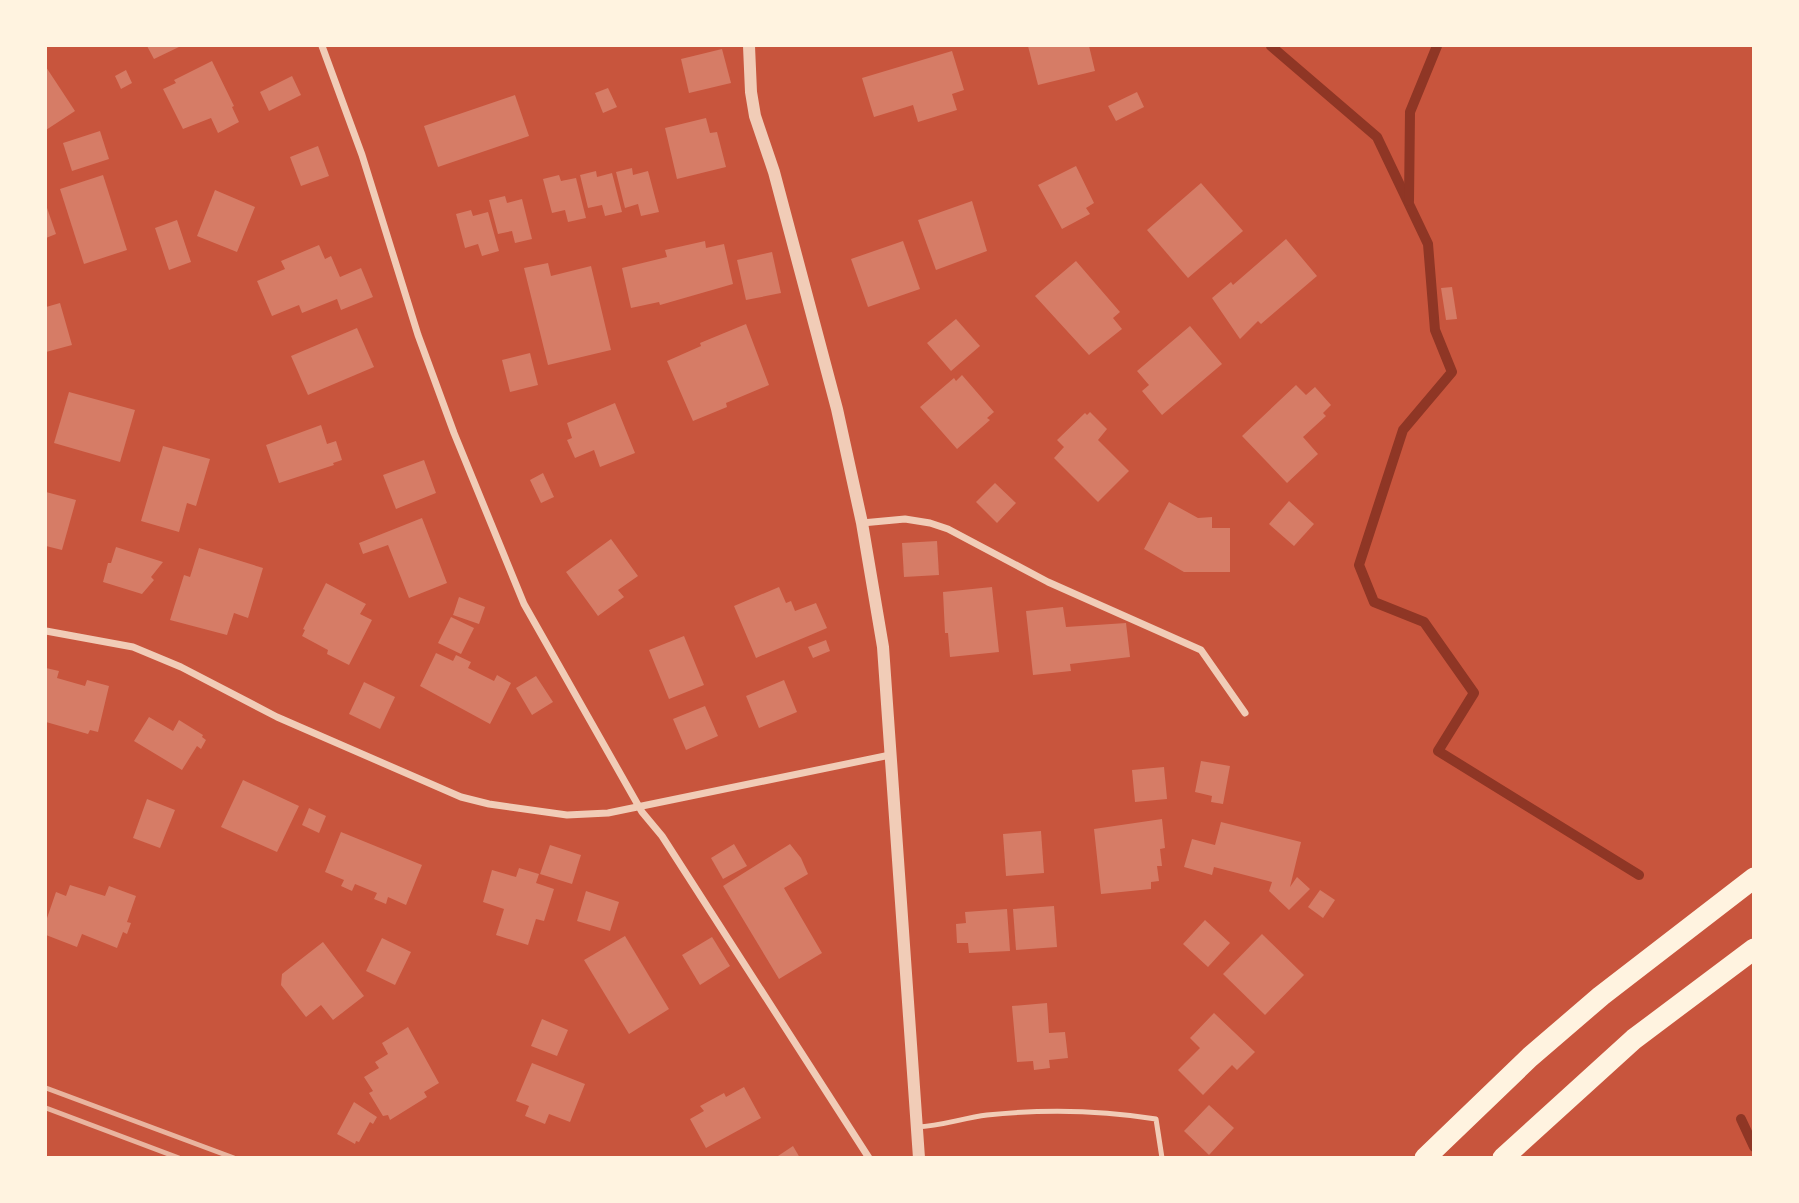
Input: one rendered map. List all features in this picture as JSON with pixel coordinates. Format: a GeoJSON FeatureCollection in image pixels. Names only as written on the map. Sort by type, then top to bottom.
{"type":"FeatureCollection","features":[{"type":"Feature","properties":{"kind":"highway"},"geometry":{"type":"LineString","coordinates":[[1425,1157],[1520,1067],[1601,996],[1754,878]]}},
{"type":"Feature","properties":{"kind":"highway"},"geometry":{"type":"LineString","coordinates":[[1503,1157],[1634,1040],[1754,949]]}},
{"type":"Feature","properties":{"kind":"street"},"geometry":{"type":"LineString","coordinates":[[322,46],[362,155],[418,335],[454,433],[524,604],[640,808],[662,836],[869,1157]]}},
{"type":"Feature","properties":{"kind":"street"},"geometry":{"type":"LineString","coordinates":[[749,46],[755,116],[774,172],[837,410],[862,523],[883,648],[919,1157]]}},
{"type":"Feature","properties":{"kind":"street"},"geometry":{"type":"LineString","coordinates":[[862,523],[905,519],[948,529],[1048,582],[1201,650],[1245,713]]}},
{"type":"Feature","properties":{"kind":"street"},"geometry":{"type":"LineString","coordinates":[[46,631],[133,648],[181,667],[277,717],[461,797],[489,804],[567,815],[640,808],[890,755]]}},
{"type":"Feature","properties":{"kind":"lane"},"geometry":{"type":"LineString","coordinates":[[917,1127],[1013,1113],[1119,1113],[1156,1119],[1162,1157]]}},
{"type":"Feature","properties":{"kind":"building"},"geometry":{"type":"Polygon","coordinates":[[[147,46],[181,46],[154,59],[147,46]]]}},
{"type":"Feature","properties":{"kind":"building"},"geometry":{"type":"Polygon","coordinates":[[[1028,46],[1089,46],[1095,71],[1038,85],[1028,46]]]}},
{"type":"Feature","properties":{"kind":"building"},"geometry":{"type":"Polygon","coordinates":[[[722,49],[731,83],[689,93],[681,59],[722,49]]]}},
{"type":"Feature","properties":{"kind":"building"},"geometry":{"type":"Polygon","coordinates":[[[952,51],[964,90],[952,94],[957,110],[918,122],[913,105],[874,117],[862,78],[952,51]]]}},
{"type":"Feature","properties":{"kind":"building"},"geometry":{"type":"Polygon","coordinates":[[[212,61],[239,122],[218,133],[211,118],[183,129],[163,89],[176,83],[174,80],[212,61]]]}},
{"type":"Feature","properties":{"kind":"building"},"geometry":{"type":"Polygon","coordinates":[[[46,67],[75,111],[46,130],[46,67]]]}},
{"type":"Feature","properties":{"kind":"building"},"geometry":{"type":"Polygon","coordinates":[[[126,70],[132,83],[121,89],[115,76],[126,70]]]}},
{"type":"Feature","properties":{"kind":"building"},"geometry":{"type":"Polygon","coordinates":[[[292,76],[301,95],[269,111],[260,92],[292,76]]]}},
{"type":"Feature","properties":{"kind":"building"},"geometry":{"type":"Polygon","coordinates":[[[608,88],[617,107],[603,113],[595,93],[608,88]]]}},
{"type":"Feature","properties":{"kind":"building"},"geometry":{"type":"Polygon","coordinates":[[[1137,92],[1144,107],[1116,121],[1108,106],[1137,92]]]}},
{"type":"Feature","properties":{"kind":"building"},"geometry":{"type":"Polygon","coordinates":[[[515,95],[529,136],[438,167],[424,126],[515,95]]]}},
{"type":"Feature","properties":{"kind":"building"},"geometry":{"type":"Polygon","coordinates":[[[706,118],[710,133],[717,132],[726,167],[677,179],[665,128],[706,118]]]}},
{"type":"Feature","properties":{"kind":"building"},"geometry":{"type":"Polygon","coordinates":[[[100,131],[109,159],[72,171],[63,143],[100,131]]]}},
{"type":"Feature","properties":{"kind":"building"},"geometry":{"type":"Polygon","coordinates":[[[318,146],[329,176],[301,186],[290,157],[318,146]]]}},
{"type":"Feature","properties":{"kind":"building"},"geometry":{"type":"Polygon","coordinates":[[[1076,166],[1094,203],[1086,208],[1090,214],[1062,229],[1038,185],[1076,166]]]}},
{"type":"Feature","properties":{"kind":"building"},"geometry":{"type":"Polygon","coordinates":[[[632,168],[633,175],[648,171],[659,212],[641,216],[638,204],[625,208],[616,172],[632,168]]]}},
{"type":"Feature","properties":{"kind":"building"},"geometry":{"type":"Polygon","coordinates":[[[596,171],[597,177],[612,173],[622,212],[605,216],[602,205],[588,208],[580,175],[596,171]]]}},
{"type":"Feature","properties":{"kind":"building"},"geometry":{"type":"Polygon","coordinates":[[[103,175],[127,250],[84,264],[60,189],[103,175]]]}},
{"type":"Feature","properties":{"kind":"building"},"geometry":{"type":"Polygon","coordinates":[[[559,175],[561,181],[576,178],[586,218],[568,222],[565,210],[552,213],[543,179],[559,175]]]}},
{"type":"Feature","properties":{"kind":"building"},"geometry":{"type":"Polygon","coordinates":[[[1201,183],[1243,231],[1188,278],[1147,230],[1201,183]]]}},
{"type":"Feature","properties":{"kind":"building"},"geometry":{"type":"Polygon","coordinates":[[[215,190],[255,207],[237,252],[197,236],[215,190]]]}},
{"type":"Feature","properties":{"kind":"building"},"geometry":{"type":"Polygon","coordinates":[[[505,196],[507,203],[522,199],[532,239],[515,243],[512,231],[498,234],[489,200],[505,196]]]}},
{"type":"Feature","properties":{"kind":"building"},"geometry":{"type":"Polygon","coordinates":[[[972,201],[987,251],[936,270],[918,220],[972,201]]]}},
{"type":"Feature","properties":{"kind":"building"},"geometry":{"type":"Polygon","coordinates":[[[46,205],[56,234],[46,238],[46,205]]]}},
{"type":"Feature","properties":{"kind":"building"},"geometry":{"type":"Polygon","coordinates":[[[471,210],[473,216],[488,212],[499,251],[482,256],[478,244],[465,248],[456,214],[471,210]]]}},
{"type":"Feature","properties":{"kind":"building"},"geometry":{"type":"Polygon","coordinates":[[[177,220],[191,262],[169,270],[155,228],[177,220]]]}},
{"type":"Feature","properties":{"kind":"building"},"geometry":{"type":"Polygon","coordinates":[[[1286,239],[1317,276],[1261,324],[1258,321],[1240,339],[1212,298],[1231,282],[1233,285],[1286,239]]]}},
{"type":"Feature","properties":{"kind":"building"},"geometry":{"type":"Polygon","coordinates":[[[705,241],[706,248],[724,244],[733,284],[660,305],[659,302],[631,308],[622,268],[667,257],[665,250],[705,241]]]}},
{"type":"Feature","properties":{"kind":"building"},"geometry":{"type":"Polygon","coordinates":[[[903,241],[920,289],[868,307],[851,259],[903,241]]]}},
{"type":"Feature","properties":{"kind":"building"},"geometry":{"type":"Polygon","coordinates":[[[319,245],[325,259],[331,256],[340,277],[361,268],[373,297],[341,310],[337,299],[302,313],[299,305],[272,316],[257,281],[285,269],[281,261],[319,245]]]}},
{"type":"Feature","properties":{"kind":"building"},"geometry":{"type":"Polygon","coordinates":[[[772,252],[781,293],[746,300],[737,260],[772,252]]]}},
{"type":"Feature","properties":{"kind":"building"},"geometry":{"type":"Polygon","coordinates":[[[1076,261],[1120,312],[1113,318],[1122,329],[1089,355],[1035,296],[1076,261]]]}},
{"type":"Feature","properties":{"kind":"building"},"geometry":{"type":"Polygon","coordinates":[[[548,263],[551,276],[591,266],[611,350],[548,365],[524,268],[548,263]]]}},
{"type":"Feature","properties":{"kind":"building"},"geometry":{"type":"Polygon","coordinates":[[[1452,287],[1457,319],[1446,320],[1441,288],[1452,287]]]}},
{"type":"Feature","properties":{"kind":"building"},"geometry":{"type":"Polygon","coordinates":[[[60,303],[72,345],[46,352],[46,307],[60,303]]]}},
{"type":"Feature","properties":{"kind":"building"},"geometry":{"type":"Polygon","coordinates":[[[956,319],[980,346],[951,371],[927,343],[956,319]]]}},
{"type":"Feature","properties":{"kind":"building"},"geometry":{"type":"Polygon","coordinates":[[[746,324],[769,385],[726,403],[727,407],[693,421],[667,361],[701,346],[700,343],[746,324]]]}},
{"type":"Feature","properties":{"kind":"building"},"geometry":{"type":"Polygon","coordinates":[[[1190,326],[1222,364],[1162,415],[1142,391],[1149,385],[1137,371],[1190,326]]]}},
{"type":"Feature","properties":{"kind":"building"},"geometry":{"type":"Polygon","coordinates":[[[357,328],[374,367],[308,395],[291,356],[357,328]]]}},
{"type":"Feature","properties":{"kind":"building"},"geometry":{"type":"Polygon","coordinates":[[[530,353],[538,385],[510,392],[502,360],[530,353]]]}},
{"type":"Feature","properties":{"kind":"building"},"geometry":{"type":"Polygon","coordinates":[[[962,375],[994,412],[987,418],[990,420],[957,449],[920,407],[954,378],[956,381],[962,375]]]}},
{"type":"Feature","properties":{"kind":"building"},"geometry":{"type":"Polygon","coordinates":[[[1296,385],[1306,395],[1315,387],[1331,405],[1323,413],[1326,416],[1303,437],[1318,454],[1287,483],[1242,436],[1296,385]]]}},
{"type":"Feature","properties":{"kind":"building"},"geometry":{"type":"Polygon","coordinates":[[[69,392],[135,410],[120,462],[54,443],[69,392]]]}},
{"type":"Feature","properties":{"kind":"building"},"geometry":{"type":"Polygon","coordinates":[[[615,403],[635,453],[600,467],[594,450],[575,458],[567,440],[572,438],[567,423],[615,403]]]}},
{"type":"Feature","properties":{"kind":"building"},"geometry":{"type":"Polygon","coordinates":[[[1090,412],[1107,429],[1098,440],[1129,471],[1098,502],[1054,458],[1064,447],[1057,440],[1085,413],[1087,415],[1090,412]]]}},
{"type":"Feature","properties":{"kind":"building"},"geometry":{"type":"Polygon","coordinates":[[[321,425],[327,444],[336,441],[342,460],[279,483],[266,445],[321,425]]]}},
{"type":"Feature","properties":{"kind":"building"},"geometry":{"type":"Polygon","coordinates":[[[163,446],[210,459],[196,506],[187,503],[179,532],[141,521],[163,446]]]}},
{"type":"Feature","properties":{"kind":"building"},"geometry":{"type":"Polygon","coordinates":[[[424,460],[436,493],[396,509],[383,475],[424,460]]]}},
{"type":"Feature","properties":{"kind":"building"},"geometry":{"type":"Polygon","coordinates":[[[543,473],[554,497],[541,503],[530,480],[543,473]]]}},
{"type":"Feature","properties":{"kind":"building"},"geometry":{"type":"Polygon","coordinates":[[[995,483],[1016,503],[997,523],[976,502],[995,483]]]}},
{"type":"Feature","properties":{"kind":"building"},"geometry":{"type":"Polygon","coordinates":[[[46,492],[76,500],[62,550],[46,546],[46,492]]]}},
{"type":"Feature","properties":{"kind":"building"},"geometry":{"type":"Polygon","coordinates":[[[1289,501],[1314,524],[1294,546],[1269,524],[1289,501]]]}},
{"type":"Feature","properties":{"kind":"building"},"geometry":{"type":"Polygon","coordinates":[[[1169,502],[1198,518],[1212,517],[1212,528],[1230,528],[1230,572],[1184,572],[1144,549],[1169,502]]]}},
{"type":"Feature","properties":{"kind":"building"},"geometry":{"type":"Polygon","coordinates":[[[422,518],[447,583],[409,598],[388,545],[363,554],[359,543],[422,518]]]}},
{"type":"Feature","properties":{"kind":"building"},"geometry":{"type":"Polygon","coordinates":[[[611,539],[638,576],[618,590],[624,597],[598,616],[566,572],[611,539]]]}},
{"type":"Feature","properties":{"kind":"building"},"geometry":{"type":"Polygon","coordinates":[[[937,541],[939,575],[904,577],[902,543],[937,541]]]}},
{"type":"Feature","properties":{"kind":"building"},"geometry":{"type":"Polygon","coordinates":[[[116,547],[163,562],[151,577],[154,580],[142,594],[103,582],[116,547]]]}},
{"type":"Feature","properties":{"kind":"building"},"geometry":{"type":"Polygon","coordinates":[[[199,548],[263,568],[248,618],[234,613],[227,635],[170,620],[184,575],[190,577],[199,548]]]}},
{"type":"Feature","properties":{"kind":"building"},"geometry":{"type":"Polygon","coordinates":[[[326,583],[366,604],[360,614],[372,620],[349,665],[327,654],[328,650],[302,636],[326,583]]]}},
{"type":"Feature","properties":{"kind":"building"},"geometry":{"type":"Polygon","coordinates":[[[779,587],[786,603],[791,601],[795,611],[816,603],[827,628],[756,658],[734,606],[779,587]]]}},
{"type":"Feature","properties":{"kind":"building"},"geometry":{"type":"Polygon","coordinates":[[[992,587],[999,652],[950,657],[948,633],[945,633],[943,592],[992,587]]]}},
{"type":"Feature","properties":{"kind":"building"},"geometry":{"type":"Polygon","coordinates":[[[459,597],[485,607],[479,624],[453,615],[459,597]]]}},
{"type":"Feature","properties":{"kind":"building"},"geometry":{"type":"Polygon","coordinates":[[[1063,607],[1066,627],[1126,623],[1130,657],[1070,664],[1071,671],[1033,675],[1026,611],[1063,607]]]}},
{"type":"Feature","properties":{"kind":"building"},"geometry":{"type":"Polygon","coordinates":[[[451,617],[474,628],[461,654],[438,643],[451,617]]]}},
{"type":"Feature","properties":{"kind":"building"},"geometry":{"type":"Polygon","coordinates":[[[684,636],[704,685],[669,699],[649,650],[684,636]]]}},
{"type":"Feature","properties":{"kind":"building"},"geometry":{"type":"Polygon","coordinates":[[[826,640],[830,651],[813,658],[808,647],[826,640]]]}},
{"type":"Feature","properties":{"kind":"building"},"geometry":{"type":"Polygon","coordinates":[[[436,653],[453,661],[456,655],[471,662],[468,668],[494,681],[497,675],[511,683],[490,724],[420,686],[436,653]]]}},
{"type":"Feature","properties":{"kind":"building"},"geometry":{"type":"Polygon","coordinates":[[[46,668],[59,671],[57,678],[85,686],[87,680],[109,686],[98,732],[90,730],[88,734],[46,722],[46,668]]]}},
{"type":"Feature","properties":{"kind":"building"},"geometry":{"type":"Polygon","coordinates":[[[536,676],[553,702],[532,715],[516,688],[536,676]]]}},
{"type":"Feature","properties":{"kind":"building"},"geometry":{"type":"Polygon","coordinates":[[[784,680],[797,712],[759,728],[746,696],[784,680]]]}},
{"type":"Feature","properties":{"kind":"building"},"geometry":{"type":"Polygon","coordinates":[[[364,682],[395,697],[380,729],[349,714],[364,682]]]}},
{"type":"Feature","properties":{"kind":"building"},"geometry":{"type":"Polygon","coordinates":[[[705,706],[718,736],[686,750],[673,719],[705,706]]]}},
{"type":"Feature","properties":{"kind":"building"},"geometry":{"type":"Polygon","coordinates":[[[149,717],[173,731],[179,720],[203,735],[206,740],[201,749],[197,746],[182,770],[134,741],[149,717]]]}},
{"type":"Feature","properties":{"kind":"building"},"geometry":{"type":"Polygon","coordinates":[[[1201,761],[1230,766],[1223,804],[1211,802],[1212,796],[1195,792],[1201,761]]]}},
{"type":"Feature","properties":{"kind":"building"},"geometry":{"type":"Polygon","coordinates":[[[1164,767],[1167,799],[1135,802],[1132,770],[1164,767]]]}},
{"type":"Feature","properties":{"kind":"building"},"geometry":{"type":"Polygon","coordinates":[[[243,780],[299,806],[277,852],[221,827],[243,780]]]}},
{"type":"Feature","properties":{"kind":"building"},"geometry":{"type":"Polygon","coordinates":[[[147,799],[175,810],[160,848],[133,838],[147,799]]]}},
{"type":"Feature","properties":{"kind":"building"},"geometry":{"type":"Polygon","coordinates":[[[309,808],[326,816],[319,833],[302,825],[309,808]]]}},
{"type":"Feature","properties":{"kind":"building"},"geometry":{"type":"Polygon","coordinates":[[[1162,819],[1165,848],[1160,849],[1162,866],[1157,866],[1159,881],[1151,882],[1151,889],[1101,894],[1094,829],[1162,819]]]}},
{"type":"Feature","properties":{"kind":"building"},"geometry":{"type":"Polygon","coordinates":[[[1221,822],[1301,842],[1290,887],[1297,877],[1310,889],[1289,910],[1269,891],[1272,882],[1214,867],[1212,875],[1184,867],[1192,839],[1215,845],[1221,822]]]}},
{"type":"Feature","properties":{"kind":"building"},"geometry":{"type":"Polygon","coordinates":[[[1041,831],[1044,873],[1006,876],[1003,834],[1041,831]]]}},
{"type":"Feature","properties":{"kind":"building"},"geometry":{"type":"Polygon","coordinates":[[[341,832],[422,865],[406,905],[388,897],[386,904],[374,899],[377,893],[355,884],[352,891],[341,886],[344,880],[325,872],[341,832]]]}},
{"type":"Feature","properties":{"kind":"building"},"geometry":{"type":"Polygon","coordinates":[[[734,844],[747,866],[723,879],[711,858],[734,844]]]}},
{"type":"Feature","properties":{"kind":"building"},"geometry":{"type":"Polygon","coordinates":[[[790,844],[801,858],[808,874],[784,888],[822,953],[779,979],[723,886],[790,844]]]}},
{"type":"Feature","properties":{"kind":"building"},"geometry":{"type":"Polygon","coordinates":[[[550,845],[581,855],[572,884],[540,874],[550,845]]]}},
{"type":"Feature","properties":{"kind":"building"},"geometry":{"type":"Polygon","coordinates":[[[519,868],[539,874],[536,883],[554,889],[544,921],[536,919],[528,945],[496,935],[504,909],[483,902],[492,870],[516,877],[519,868]]]}},
{"type":"Feature","properties":{"kind":"building"},"geometry":{"type":"Polygon","coordinates":[[[70,885],[105,896],[109,886],[136,896],[127,922],[131,923],[127,934],[123,932],[117,948],[82,934],[77,947],[46,935],[46,921],[56,892],[66,896],[70,885]]]}},
{"type":"Feature","properties":{"kind":"building"},"geometry":{"type":"Polygon","coordinates":[[[1320,890],[1335,900],[1323,918],[1308,907],[1320,890]]]}},
{"type":"Feature","properties":{"kind":"building"},"geometry":{"type":"Polygon","coordinates":[[[586,891],[619,902],[610,931],[577,921],[586,891]]]}},
{"type":"Feature","properties":{"kind":"building"},"geometry":{"type":"Polygon","coordinates":[[[1054,906],[1057,947],[1016,950],[1013,909],[1054,906]]]}},
{"type":"Feature","properties":{"kind":"building"},"geometry":{"type":"Polygon","coordinates":[[[1007,909],[1010,951],[969,953],[968,943],[957,943],[956,924],[966,923],[965,912],[1007,909]]]}},
{"type":"Feature","properties":{"kind":"building"},"geometry":{"type":"Polygon","coordinates":[[[1205,920],[1230,943],[1208,967],[1183,944],[1205,920]]]}},
{"type":"Feature","properties":{"kind":"building"},"geometry":{"type":"Polygon","coordinates":[[[1262,934],[1304,975],[1265,1015],[1223,974],[1262,934]]]}},
{"type":"Feature","properties":{"kind":"building"},"geometry":{"type":"Polygon","coordinates":[[[625,936],[669,1009],[629,1034],[584,960],[625,936]]]}},
{"type":"Feature","properties":{"kind":"building"},"geometry":{"type":"Polygon","coordinates":[[[712,937],[730,966],[700,985],[682,955],[712,937]]]}},
{"type":"Feature","properties":{"kind":"building"},"geometry":{"type":"Polygon","coordinates":[[[382,938],[411,952],[395,985],[366,971],[382,938]]]}},
{"type":"Feature","properties":{"kind":"building"},"geometry":{"type":"Polygon","coordinates":[[[323,942],[364,996],[333,1020],[321,1005],[306,1017],[281,985],[282,974],[323,942]]]}},
{"type":"Feature","properties":{"kind":"building"},"geometry":{"type":"Polygon","coordinates":[[[1047,1003],[1049,1033],[1065,1032],[1068,1058],[1049,1060],[1050,1068],[1034,1070],[1033,1061],[1017,1062],[1012,1006],[1047,1003]]]}},
{"type":"Feature","properties":{"kind":"building"},"geometry":{"type":"Polygon","coordinates":[[[1214,1013],[1255,1052],[1237,1070],[1232,1065],[1203,1095],[1178,1070],[1200,1048],[1190,1038],[1214,1013]]]}},
{"type":"Feature","properties":{"kind":"building"},"geometry":{"type":"Polygon","coordinates":[[[542,1019],[568,1030],[557,1056],[531,1046],[542,1019]]]}},
{"type":"Feature","properties":{"kind":"building"},"geometry":{"type":"Polygon","coordinates":[[[408,1027],[439,1083],[424,1092],[427,1097],[390,1120],[388,1115],[383,1116],[369,1093],[373,1091],[364,1077],[379,1068],[375,1062],[388,1054],[382,1043],[408,1027]]]}},
{"type":"Feature","properties":{"kind":"building"},"geometry":{"type":"Polygon","coordinates":[[[532,1063],[585,1084],[570,1122],[549,1114],[545,1124],[525,1116],[529,1106],[516,1101],[532,1063]]]}},
{"type":"Feature","properties":{"kind":"building"},"geometry":{"type":"Polygon","coordinates":[[[744,1087],[761,1118],[706,1148],[690,1119],[704,1111],[700,1106],[724,1093],[726,1097],[744,1087]]]}},
{"type":"Feature","properties":{"kind":"building"},"geometry":{"type":"Polygon","coordinates":[[[354,1102],[377,1117],[373,1124],[370,1122],[359,1142],[356,1141],[355,1144],[337,1134],[354,1102]]]}},
{"type":"Feature","properties":{"kind":"building"},"geometry":{"type":"Polygon","coordinates":[[[1209,1105],[1234,1128],[1209,1155],[1184,1131],[1209,1105]]]}},
{"type":"Feature","properties":{"kind":"building"},"geometry":{"type":"Polygon","coordinates":[[[793,1146],[800,1158],[775,1158],[793,1146]]]}},
{"type":"Feature","properties":{"kind":"waterway"},"geometry":{"type":"LineString","coordinates":[[1271,46],[1377,137],[1428,244],[1435,330],[1452,372],[1403,430],[1359,565],[1374,602],[1424,622],[1474,693],[1438,751],[1639,875]]}},
{"type":"Feature","properties":{"kind":"waterway"},"geometry":{"type":"LineString","coordinates":[[1409,201],[1410,112],[1437,46]]}},
{"type":"Feature","properties":{"kind":"waterway"},"geometry":{"type":"LineString","coordinates":[[1741,1119],[1754,1147]]}},
{"type":"Feature","properties":{"kind":"railway"},"geometry":{"type":"LineString","coordinates":[[46,1088],[234,1158]]}},
{"type":"Feature","properties":{"kind":"railway"},"geometry":{"type":"LineString","coordinates":[[46,1108],[179,1158]]}}]}
